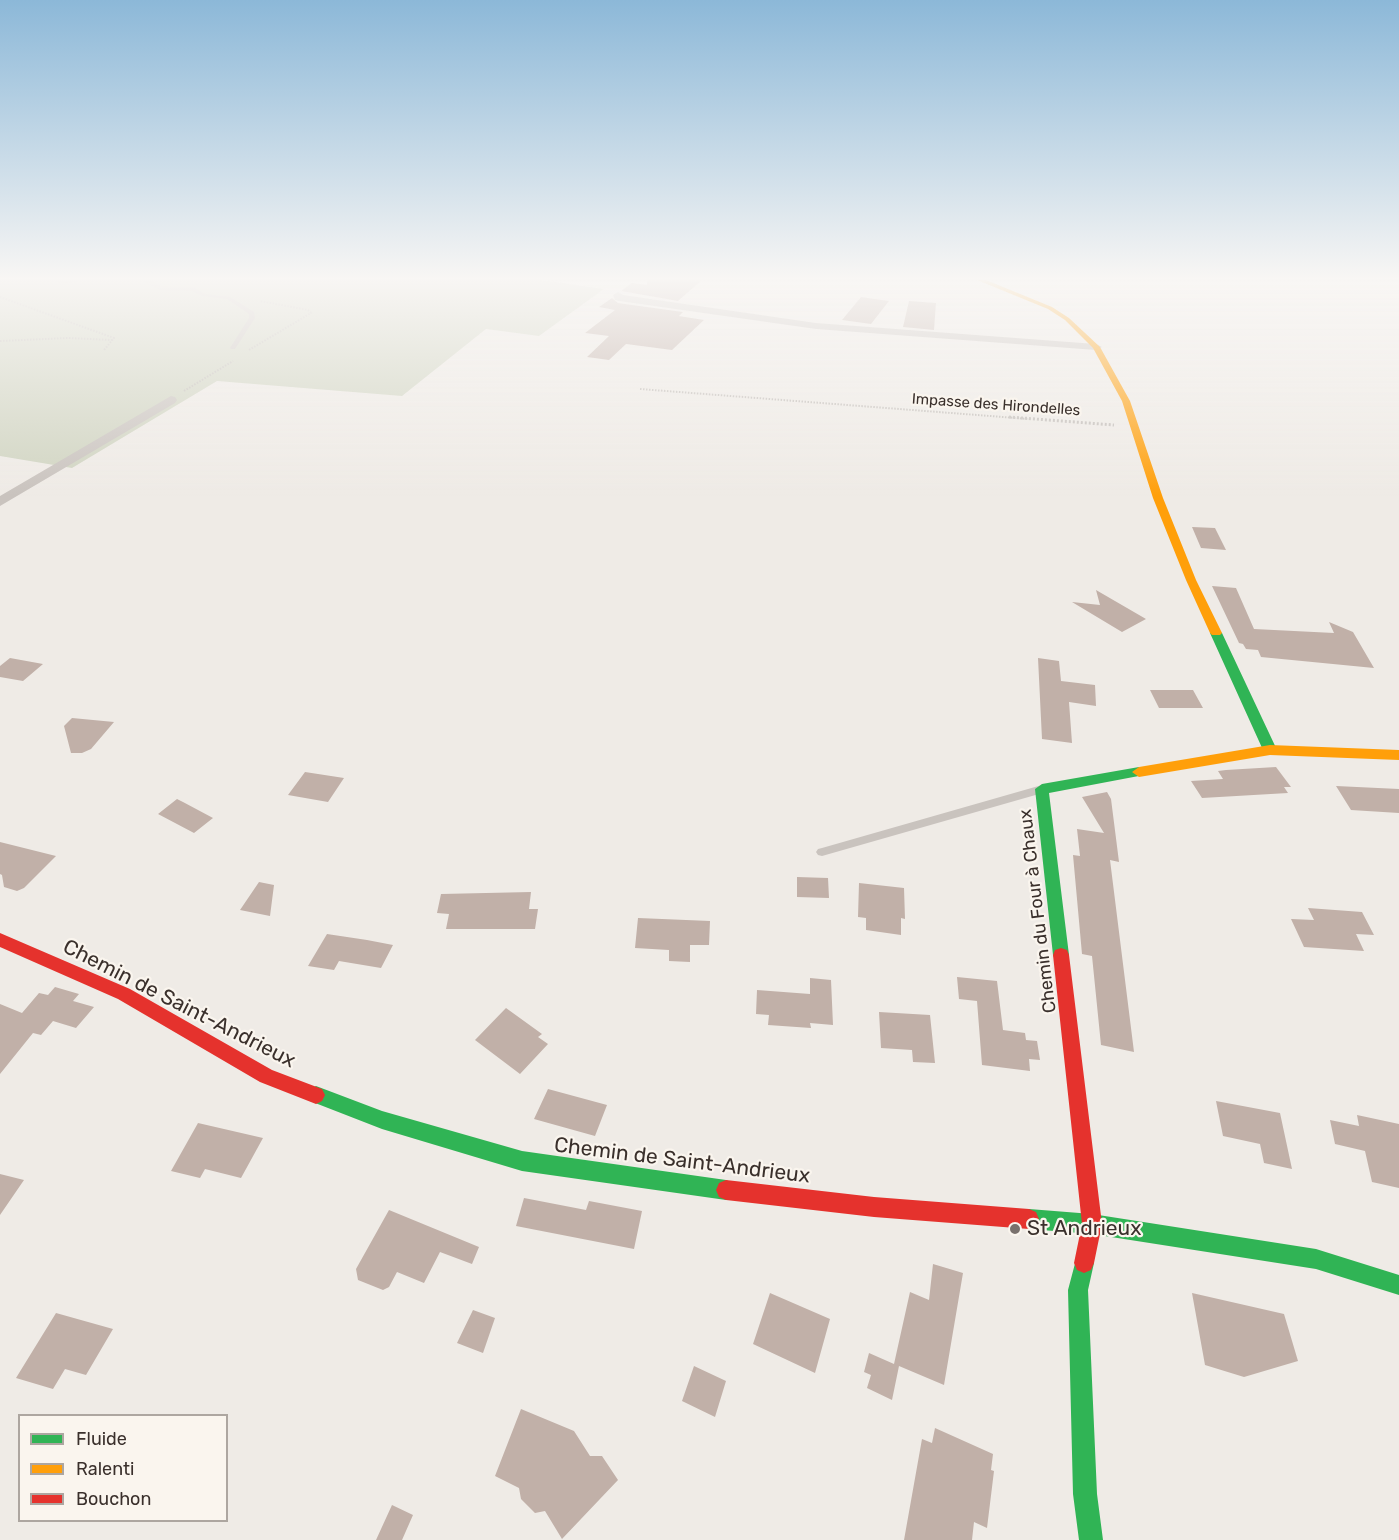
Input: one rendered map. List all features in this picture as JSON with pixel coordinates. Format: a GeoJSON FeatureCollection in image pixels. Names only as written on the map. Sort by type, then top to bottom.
{"type":"FeatureCollection","features":[{"type":"Feature","properties":{"kind":"street"},"geometry":{"type":"LineString","coordinates":[[1099,352],[1126,401],[1158,498],[1191,580],[1270,750]]}},
{"type":"Feature","properties":{"kind":"street"},"geometry":{"type":"LineString","coordinates":[[0,502],[171,400]]}},
{"type":"Feature","properties":{"kind":"street","name":"Chemin du Four à Chaux"},"geometry":{"type":"LineString","coordinates":[[1091,1540],[1085,1494],[1078,1290],[1092,1224],[1042,789],[1270,750],[1399,755]]}},
{"type":"Feature","properties":{"kind":"street","name":"Chemin de Saint-Andrieux"},"geometry":{"type":"LineString","coordinates":[[0,940],[124,994],[266,1076],[382,1120],[522,1161],[703,1187],[874,1207],[1092,1224],[1316,1259],[1399,1285]]}},
{"type":"Feature","properties":{"kind":"lane"},"geometry":{"type":"LineString","coordinates":[[822,852],[1042,789]]}},
{"type":"Feature","properties":{"kind":"path","name":"Impasse des Hirondelles"},"geometry":{"type":"LineString","coordinates":[[640,389],[1135,426]]}},
{"type":"Feature","properties":{"kind":"green space"},"geometry":{"type":"Polygon","coordinates":[[[0,352],[457,352],[402,396],[217,381],[72,468],[0,456],[0,352]]]}},
{"type":"Feature","properties":{"kind":"building"},"geometry":{"type":"Polygon","coordinates":[[[592,352],[618,352],[609,360],[587,357],[592,352]]]}},
{"type":"Feature","properties":{"kind":"building"},"geometry":{"type":"Polygon","coordinates":[[[1192,527],[1215,528],[1226,550],[1201,548],[1192,527]]]}},
{"type":"Feature","properties":{"kind":"building"},"geometry":{"type":"Polygon","coordinates":[[[1212,586],[1236,588],[1254,629],[1334,633],[1329,622],[1353,632],[1374,668],[1261,657],[1258,650],[1246,649],[1243,644],[1239,643],[1212,586]]]}},
{"type":"Feature","properties":{"kind":"building"},"geometry":{"type":"Polygon","coordinates":[[[1096,590],[1146,619],[1122,632],[1072,602],[1100,605],[1096,590]]]}},
{"type":"Feature","properties":{"kind":"building"},"geometry":{"type":"Polygon","coordinates":[[[10,658],[43,664],[23,681],[0,677],[0,666],[10,658]]]}},
{"type":"Feature","properties":{"kind":"building"},"geometry":{"type":"Polygon","coordinates":[[[1038,658],[1059,661],[1061,681],[1095,685],[1096,706],[1069,702],[1072,743],[1042,739],[1038,658]]]}},
{"type":"Feature","properties":{"kind":"building"},"geometry":{"type":"Polygon","coordinates":[[[1150,690],[1193,690],[1203,708],[1159,708],[1150,690]]]}},
{"type":"Feature","properties":{"kind":"building"},"geometry":{"type":"Polygon","coordinates":[[[72,718],[114,722],[91,749],[82,753],[71,753],[64,726],[72,718]]]}},
{"type":"Feature","properties":{"kind":"building"},"geometry":{"type":"Polygon","coordinates":[[[1276,767],[1291,787],[1284,787],[1288,793],[1202,798],[1191,781],[1223,779],[1218,771],[1276,767]]]}},
{"type":"Feature","properties":{"kind":"building"},"geometry":{"type":"Polygon","coordinates":[[[305,772],[344,778],[328,802],[288,795],[305,772]]]}},
{"type":"Feature","properties":{"kind":"building"},"geometry":{"type":"Polygon","coordinates":[[[1336,786],[1399,789],[1399,813],[1351,810],[1336,786]]]}},
{"type":"Feature","properties":{"kind":"building"},"geometry":{"type":"Polygon","coordinates":[[[1107,792],[1111,799],[1119,862],[1110,860],[1134,1052],[1101,1045],[1092,956],[1082,954],[1073,855],[1080,856],[1077,829],[1104,833],[1082,797],[1107,792]]]}},
{"type":"Feature","properties":{"kind":"building"},"geometry":{"type":"Polygon","coordinates":[[[177,799],[213,818],[194,833],[158,814],[177,799]]]}},
{"type":"Feature","properties":{"kind":"building"},"geometry":{"type":"Polygon","coordinates":[[[0,842],[56,856],[24,888],[17,891],[4,887],[0,874],[0,842]]]}},
{"type":"Feature","properties":{"kind":"building"},"geometry":{"type":"Polygon","coordinates":[[[797,877],[828,878],[829,898],[797,897],[797,877]]]}},
{"type":"Feature","properties":{"kind":"building"},"geometry":{"type":"Polygon","coordinates":[[[259,882],[274,885],[270,916],[240,910],[259,882]]]}},
{"type":"Feature","properties":{"kind":"building"},"geometry":{"type":"Polygon","coordinates":[[[859,883],[904,888],[905,919],[901,918],[901,935],[866,930],[866,918],[858,917],[859,883]]]}},
{"type":"Feature","properties":{"kind":"building"},"geometry":{"type":"Polygon","coordinates":[[[531,892],[529,909],[538,909],[535,929],[446,929],[449,914],[437,913],[441,894],[531,892]]]}},
{"type":"Feature","properties":{"kind":"building"},"geometry":{"type":"Polygon","coordinates":[[[1308,908],[1362,912],[1374,935],[1356,934],[1364,951],[1304,947],[1291,919],[1314,920],[1308,908]]]}},
{"type":"Feature","properties":{"kind":"building"},"geometry":{"type":"Polygon","coordinates":[[[638,918],[710,921],[709,945],[690,945],[690,962],[669,961],[669,950],[635,948],[638,918]]]}},
{"type":"Feature","properties":{"kind":"building"},"geometry":{"type":"Polygon","coordinates":[[[327,934],[393,945],[381,968],[339,961],[334,970],[308,966],[327,934]]]}},
{"type":"Feature","properties":{"kind":"building"},"geometry":{"type":"Polygon","coordinates":[[[957,977],[997,981],[1003,1030],[1025,1033],[1026,1040],[1037,1041],[1040,1060],[1029,1059],[1030,1071],[982,1065],[977,1001],[959,999],[957,977]]]}},
{"type":"Feature","properties":{"kind":"building"},"geometry":{"type":"Polygon","coordinates":[[[810,978],[831,980],[833,1025],[810,1023],[811,1028],[768,1025],[769,1015],[756,1014],[757,990],[810,994],[810,978]]]}},
{"type":"Feature","properties":{"kind":"building"},"geometry":{"type":"Polygon","coordinates":[[[55,987],[79,994],[73,1001],[94,1007],[76,1028],[53,1021],[41,1035],[33,1033],[0,1074],[0,1004],[22,1013],[39,993],[48,995],[55,987]]]}},
{"type":"Feature","properties":{"kind":"building"},"geometry":{"type":"Polygon","coordinates":[[[506,1008],[542,1034],[538,1037],[548,1044],[520,1074],[475,1040],[506,1008]]]}},
{"type":"Feature","properties":{"kind":"building"},"geometry":{"type":"Polygon","coordinates":[[[879,1012],[930,1015],[935,1063],[913,1062],[912,1050],[881,1048],[879,1012]]]}},
{"type":"Feature","properties":{"kind":"building"},"geometry":{"type":"Polygon","coordinates":[[[548,1089],[607,1105],[595,1136],[534,1119],[548,1089]]]}},
{"type":"Feature","properties":{"kind":"building"},"geometry":{"type":"Polygon","coordinates":[[[1216,1101],[1280,1113],[1292,1169],[1264,1163],[1260,1144],[1223,1136],[1216,1101]]]}},
{"type":"Feature","properties":{"kind":"building"},"geometry":{"type":"Polygon","coordinates":[[[1357,1115],[1399,1124],[1399,1188],[1372,1182],[1365,1151],[1335,1144],[1330,1120],[1359,1126],[1357,1115]]]}},
{"type":"Feature","properties":{"kind":"building"},"geometry":{"type":"Polygon","coordinates":[[[198,1123],[263,1138],[241,1178],[205,1169],[200,1178],[171,1171],[198,1123]]]}},
{"type":"Feature","properties":{"kind":"building"},"geometry":{"type":"Polygon","coordinates":[[[0,1174],[24,1180],[0,1215],[0,1174]]]}},
{"type":"Feature","properties":{"kind":"building"},"geometry":{"type":"Polygon","coordinates":[[[524,1198],[586,1210],[589,1201],[642,1211],[634,1249],[516,1226],[524,1198]]]}},
{"type":"Feature","properties":{"kind":"building"},"geometry":{"type":"Polygon","coordinates":[[[389,1210],[479,1247],[472,1264],[440,1252],[424,1283],[397,1272],[389,1287],[383,1290],[358,1280],[356,1269],[389,1210]]]}},
{"type":"Feature","properties":{"kind":"building"},"geometry":{"type":"Polygon","coordinates":[[[933,1264],[963,1273],[944,1385],[899,1366],[892,1400],[867,1388],[871,1375],[864,1372],[869,1353],[894,1364],[910,1292],[929,1300],[933,1264]]]}},
{"type":"Feature","properties":{"kind":"building"},"geometry":{"type":"Polygon","coordinates":[[[770,1293],[830,1319],[815,1373],[753,1344],[770,1293]]]}},
{"type":"Feature","properties":{"kind":"building"},"geometry":{"type":"Polygon","coordinates":[[[1192,1293],[1284,1314],[1298,1361],[1244,1377],[1205,1365],[1192,1293]]]}},
{"type":"Feature","properties":{"kind":"building"},"geometry":{"type":"Polygon","coordinates":[[[473,1310],[495,1318],[483,1353],[457,1343],[473,1310]]]}},
{"type":"Feature","properties":{"kind":"building"},"geometry":{"type":"Polygon","coordinates":[[[56,1313],[113,1329],[86,1375],[65,1369],[53,1389],[16,1378],[56,1313]]]}},
{"type":"Feature","properties":{"kind":"building"},"geometry":{"type":"Polygon","coordinates":[[[694,1366],[726,1381],[715,1417],[682,1401],[694,1366]]]}},
{"type":"Feature","properties":{"kind":"building"},"geometry":{"type":"Polygon","coordinates":[[[521,1409],[574,1431],[590,1456],[602,1456],[618,1480],[562,1539],[545,1511],[535,1513],[521,1499],[519,1488],[495,1476],[521,1409]]]}},
{"type":"Feature","properties":{"kind":"building"},"geometry":{"type":"Polygon","coordinates":[[[935,1428],[993,1454],[991,1470],[994,1471],[987,1528],[974,1522],[972,1540],[904,1540],[922,1439],[932,1443],[935,1428]]]}},
{"type":"Feature","properties":{"kind":"building"},"geometry":{"type":"Polygon","coordinates":[[[392,1505],[413,1515],[402,1540],[376,1540],[392,1505]]]}},
{"type":"Feature","properties":{"kind":"traffic: fast"},"geometry":{"type":"LineString","coordinates":[[1216,633],[1270,750]]}},
{"type":"Feature","properties":{"kind":"traffic: fast"},"geometry":{"type":"LineString","coordinates":[[1061,955],[1042,789],[1139,772]]}},
{"type":"Feature","properties":{"kind":"traffic: fast"},"geometry":{"type":"LineString","coordinates":[[316,1095],[382,1120],[522,1161],[726,1190]]}},
{"type":"Feature","properties":{"kind":"traffic: fast"},"geometry":{"type":"LineString","coordinates":[[1029,1219],[1092,1224],[1316,1259],[1399,1285]]}},
{"type":"Feature","properties":{"kind":"traffic: fast"},"geometry":{"type":"LineString","coordinates":[[1084,1263],[1078,1290],[1085,1494],[1091,1540]]}},
{"type":"Feature","properties":{"kind":"traffic: slow"},"geometry":{"type":"LineString","coordinates":[[1099,352],[1126,401],[1158,498],[1191,580],[1216,633]]}},
{"type":"Feature","properties":{"kind":"traffic: slow"},"geometry":{"type":"LineString","coordinates":[[1139,772],[1270,750],[1399,755]]}},
{"type":"Feature","properties":{"kind":"traffic: jam"},"geometry":{"type":"LineString","coordinates":[[0,940],[124,994],[266,1076],[316,1095]]}},
{"type":"Feature","properties":{"kind":"traffic: jam"},"geometry":{"type":"LineString","coordinates":[[1061,955],[1092,1224],[1084,1263]]}},
{"type":"Feature","properties":{"kind":"traffic: jam"},"geometry":{"type":"LineString","coordinates":[[726,1190],[874,1207],[1029,1219]]}},
{"type":"Feature","properties":{"kind":"place","name":"St Andrieux"},"geometry":{"type":"Point","coordinates":[1015,1229]}}]}
